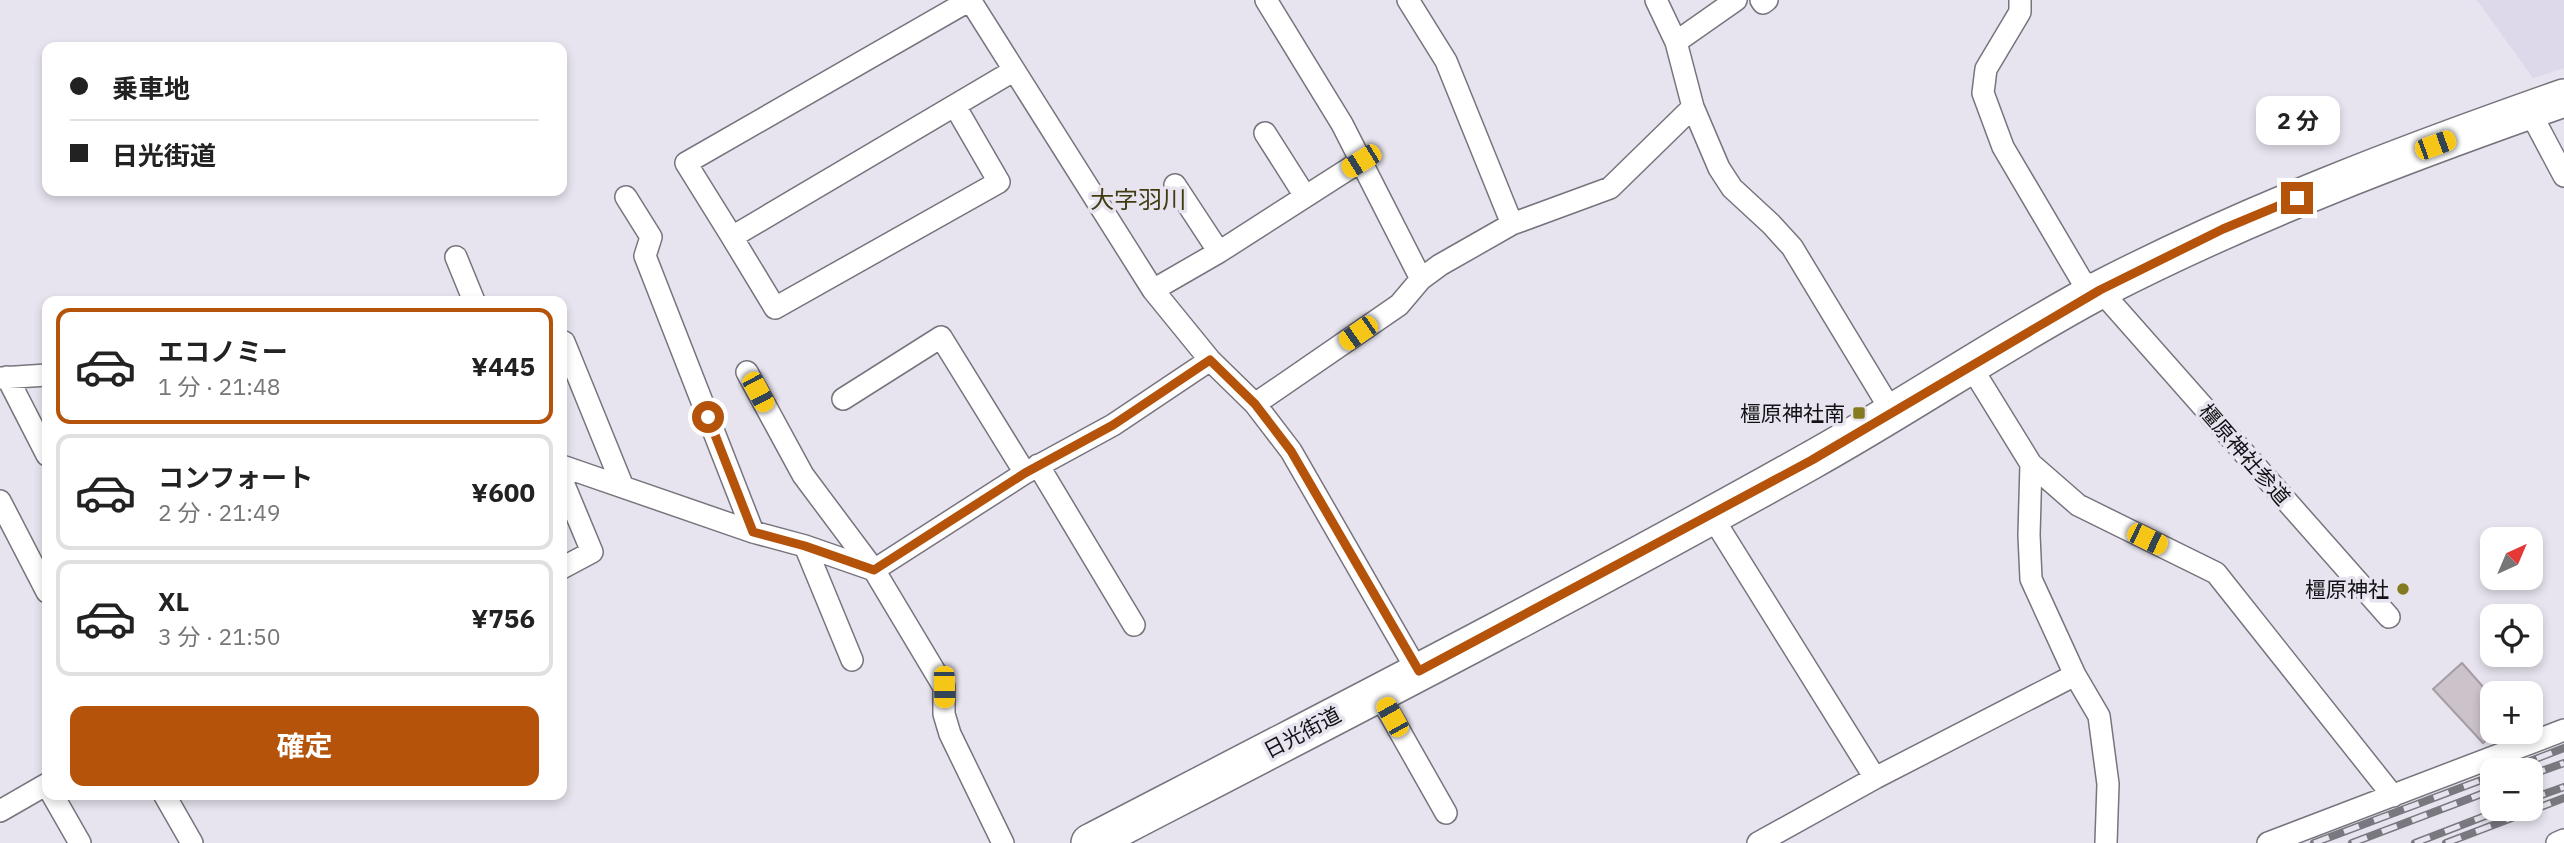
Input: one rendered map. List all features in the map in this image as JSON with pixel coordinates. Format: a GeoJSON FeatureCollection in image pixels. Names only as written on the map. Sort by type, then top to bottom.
{"type":"FeatureCollection","features":[{"type":"Feature","properties":{"kind":"highway","name":"日光街道"},"geometry":{"type":"LineString","coordinates":[[1090,843],[1378,693],[1812,460],[2100,290],[2223,229],[2388,162],[2564,98]]}},
{"type":"Feature","properties":{"kind":"street"},"geometry":{"type":"LineString","coordinates":[[955,106],[999,183],[775,308],[686,163],[970,0],[1153,290],[1210,360],[1255,404],[1291,451],[1419,671]]}},
{"type":"Feature","properties":{"kind":"street"},"geometry":{"type":"LineString","coordinates":[[1266,0],[1342,124],[1422,279]]}},
{"type":"Feature","properties":{"kind":"street"},"geometry":{"type":"LineString","coordinates":[[1408,0],[1446,61],[1512,224]]}},
{"type":"Feature","properties":{"kind":"street"},"geometry":{"type":"LineString","coordinates":[[1656,0],[1676,42],[1693,107],[1719,169],[1732,188],[1792,247],[1892,412]]}},
{"type":"Feature","properties":{"kind":"street"},"geometry":{"type":"LineString","coordinates":[[1676,42],[1736,0]]}},
{"type":"Feature","properties":{"kind":"street"},"geometry":{"type":"LineString","coordinates":[[1761,0],[1763,3],[1767,0]]}},
{"type":"Feature","properties":{"kind":"street","name":"橿原神社参道"},"geometry":{"type":"LineString","coordinates":[[2020,0],[2020,12],[1986,69],[1983,93],[2003,147],[2082,281],[2100,290],[2389,617]]}},
{"type":"Feature","properties":{"kind":"street"},"geometry":{"type":"LineString","coordinates":[[732,237],[1013,71]]}},
{"type":"Feature","properties":{"kind":"street"},"geometry":{"type":"LineString","coordinates":[[1255,404],[1399,305],[1422,279],[1440,265],[1512,224],[1610,188],[1693,107]]}},
{"type":"Feature","properties":{"kind":"street"},"geometry":{"type":"LineString","coordinates":[[2529,110],[2564,176]]}},
{"type":"Feature","properties":{"kind":"street"},"geometry":{"type":"LineString","coordinates":[[1265,133],[1305,196]]}},
{"type":"Feature","properties":{"kind":"street"},"geometry":{"type":"LineString","coordinates":[[1153,290],[1361,161]]}},
{"type":"Feature","properties":{"kind":"street"},"geometry":{"type":"LineString","coordinates":[[1175,185],[1219,251]]}},
{"type":"Feature","properties":{"kind":"street"},"geometry":{"type":"LineString","coordinates":[[626,197],[651,237],[645,256],[753,532]]}},
{"type":"Feature","properties":{"kind":"street"},"geometry":{"type":"LineString","coordinates":[[456,257],[472,296]]}},
{"type":"Feature","properties":{"kind":"street"},"geometry":{"type":"LineString","coordinates":[[843,399],[941,337],[1135,625]]}},
{"type":"Feature","properties":{"kind":"street"},"geometry":{"type":"LineString","coordinates":[[567,349],[623,487]]}},
{"type":"Feature","properties":{"kind":"street"},"geometry":{"type":"LineString","coordinates":[[874,570],[1031,469],[1113,425],[1210,360]]}},
{"type":"Feature","properties":{"kind":"street"},"geometry":{"type":"LineString","coordinates":[[1970,365],[2031,464],[2078,505],[2216,573],[2393,796]]}},
{"type":"Feature","properties":{"kind":"street"},"geometry":{"type":"LineString","coordinates":[[747,372],[803,475],[874,570],[944,687],[944,714],[950,734],[1003,843]]}},
{"type":"Feature","properties":{"kind":"street"},"geometry":{"type":"LineString","coordinates":[[42,375],[3,378],[42,446]]}},
{"type":"Feature","properties":{"kind":"street"},"geometry":{"type":"LineString","coordinates":[[2031,464],[2031,579],[2075,675],[2099,716],[2108,784],[2106,843]]}},
{"type":"Feature","properties":{"kind":"street"},"geometry":{"type":"LineString","coordinates":[[567,468],[753,532],[805,546],[874,570]]}},
{"type":"Feature","properties":{"kind":"street"},"geometry":{"type":"LineString","coordinates":[[567,492],[592,552],[567,565]]}},
{"type":"Feature","properties":{"kind":"street"},"geometry":{"type":"LineString","coordinates":[[0,501],[42,582]]}},
{"type":"Feature","properties":{"kind":"street"},"geometry":{"type":"LineString","coordinates":[[1711,515],[1875,778]]}},
{"type":"Feature","properties":{"kind":"street"},"geometry":{"type":"LineString","coordinates":[[805,546],[852,660]]}},
{"type":"Feature","properties":{"kind":"street"},"geometry":{"type":"LineString","coordinates":[[1758,843],[1781,837],[1875,778],[2075,675]]}},
{"type":"Feature","properties":{"kind":"street"},"geometry":{"type":"LineString","coordinates":[[1378,693],[1446,813]]}},
{"type":"Feature","properties":{"kind":"street"},"geometry":{"type":"LineString","coordinates":[[2268,843],[2564,730]]}},
{"type":"Feature","properties":{"kind":"street"},"geometry":{"type":"LineString","coordinates":[[0,811],[42,787]]}},
{"type":"Feature","properties":{"kind":"street"},"geometry":{"type":"LineString","coordinates":[[55,800],[80,843]]}},
{"type":"Feature","properties":{"kind":"street"},"geometry":{"type":"LineString","coordinates":[[167,800],[192,843]]}},
{"type":"Feature","properties":{"kind":"street"},"geometry":{"type":"LineString","coordinates":[[2557,843],[2564,840]]}},
{"type":"Feature","properties":{"kind":"shaded area"},"geometry":{"type":"Polygon","coordinates":[[[2477,0],[2564,0],[2564,68],[2533,78],[2477,0]]]}},
{"type":"Feature","properties":{"kind":"building"},"geometry":{"type":"Polygon","coordinates":[[[2462,663],[2480,683],[2480,740],[2433,689],[2462,663]]]}},
{"type":"Feature","properties":{"kind":"railway"},"geometry":{"type":"LineString","coordinates":[[2538,758],[2564,748]]}},
{"type":"Feature","properties":{"kind":"railway"},"geometry":{"type":"LineString","coordinates":[[2543,770],[2564,763]]}},
{"type":"Feature","properties":{"kind":"railway"},"geometry":{"type":"LineString","coordinates":[[2314,843],[2480,781]]}},
{"type":"Feature","properties":{"kind":"railway"},"geometry":{"type":"LineString","coordinates":[[2543,794],[2564,787]]}},
{"type":"Feature","properties":{"kind":"railway"},"geometry":{"type":"LineString","coordinates":[[2352,843],[2480,795]]}},
{"type":"Feature","properties":{"kind":"railway"},"geometry":{"type":"LineString","coordinates":[[2446,843],[2564,798]]}},
{"type":"Feature","properties":{"kind":"railway"},"geometry":{"type":"LineString","coordinates":[[2415,843],[2480,818]]}},
{"type":"Feature","properties":{"kind":"place","name":"橿原神社南"},"geometry":{"type":"Point","coordinates":[1859,413]}},
{"type":"Feature","properties":{"kind":"place","name":"橿原神社"},"geometry":{"type":"Point","coordinates":[2403,589]}},
{"type":"Feature","properties":{"kind":"district","name":"大字羽川"},"geometry":{"type":"Point","coordinates":[1138,199]}},
{"type":"Feature","properties":{"kind":"route"},"geometry":{"type":"LineString","coordinates":[[708,417],[753,532],[805,546],[874,570],[1025,473],[1113,425],[1210,360],[1255,404],[1291,451],[1419,671],[1812,460],[2100,290],[2223,229],[2297,198]]}}]}
